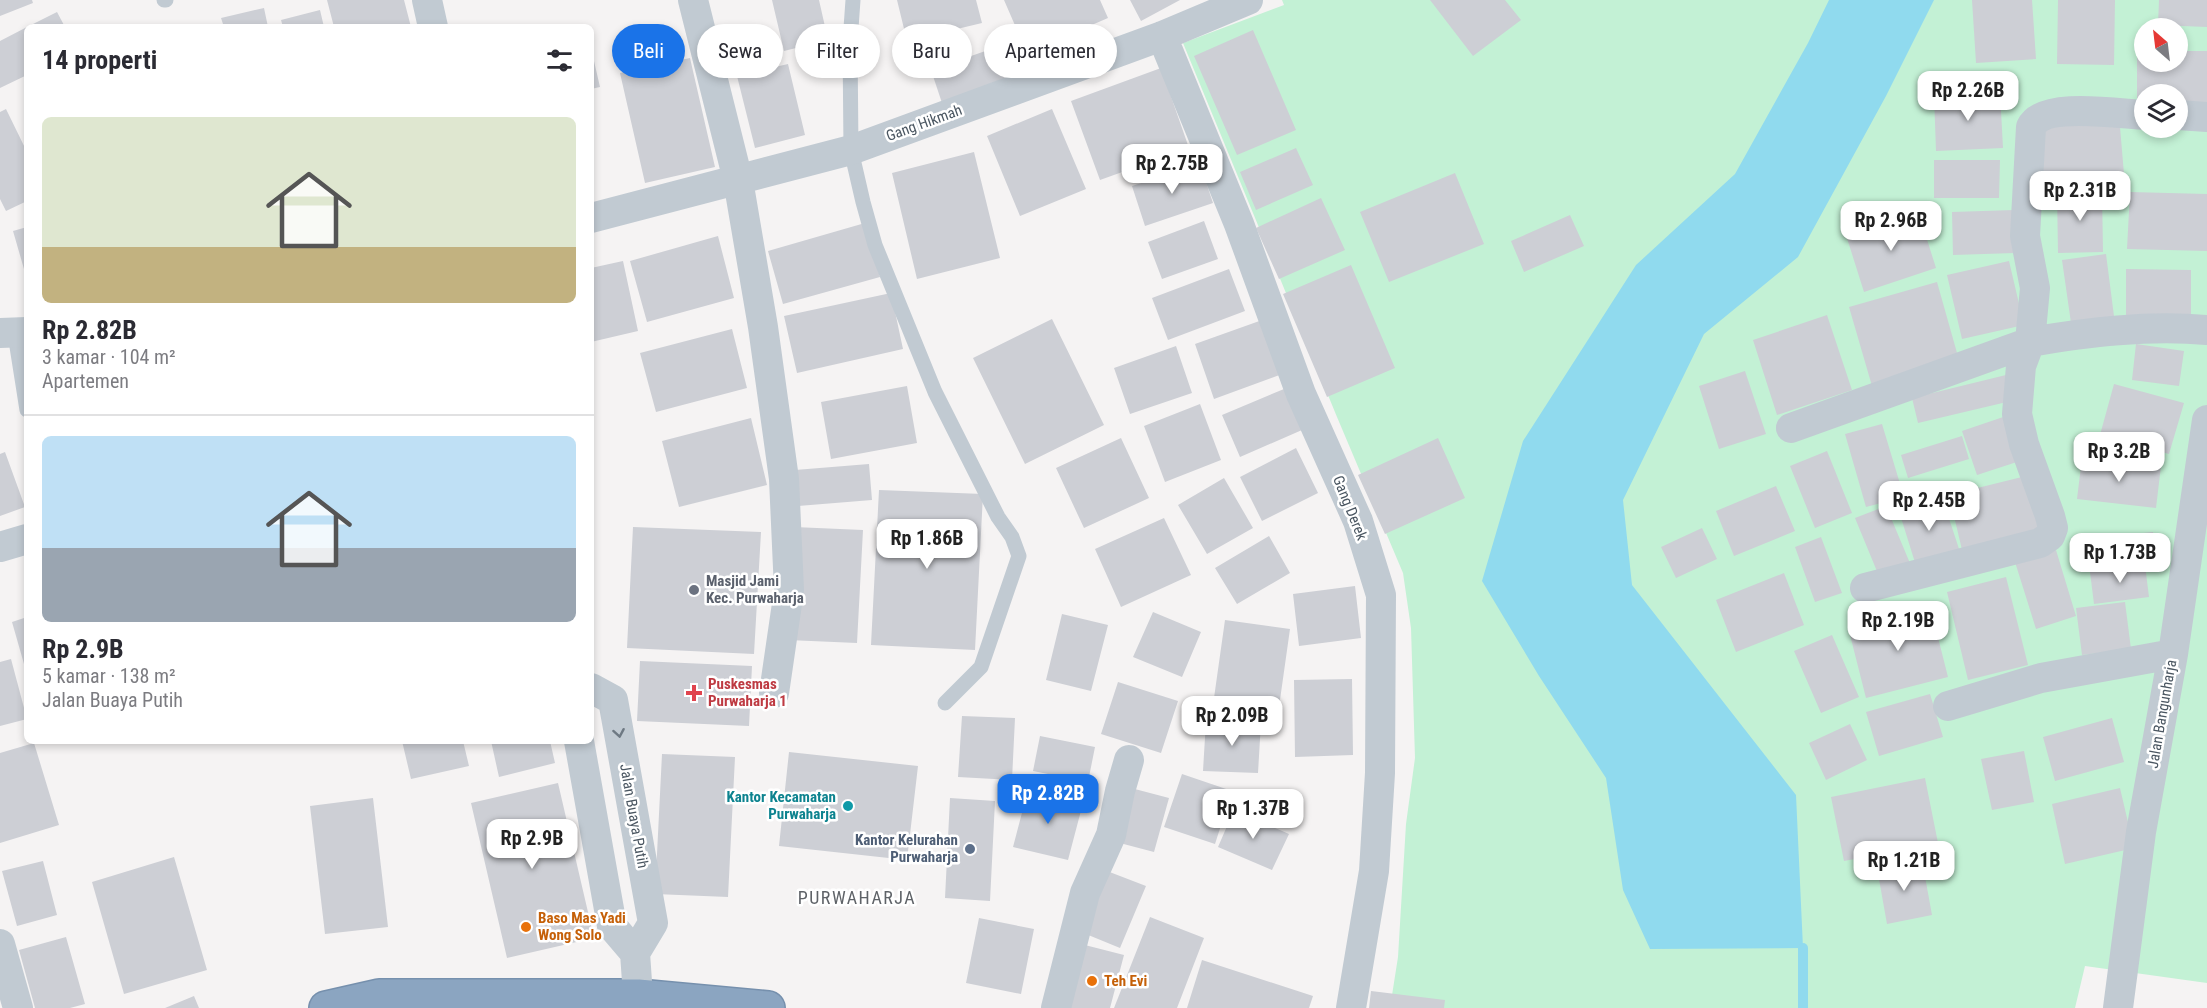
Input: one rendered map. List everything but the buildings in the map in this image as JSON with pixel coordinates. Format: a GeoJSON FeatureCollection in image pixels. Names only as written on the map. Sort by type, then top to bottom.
{"type":"FeatureCollection","features":[{"type":"Feature","properties":{"kind":"highway"},"geometry":{"type":"LineString","coordinates":[[326,1008],[379,996],[638,996],[768,1008]]}},
{"type":"Feature","properties":{"kind":"street"},"geometry":{"type":"LineString","coordinates":[[427,0],[432,24]]}},
{"type":"Feature","properties":{"kind":"street"},"geometry":{"type":"LineString","coordinates":[[693,0],[738,180],[763,327],[784,479],[789,590],[774,693]]}},
{"type":"Feature","properties":{"kind":"street","name":"Gang Hikmah"},"geometry":{"type":"LineString","coordinates":[[594,217],[852,150],[1162,36],[1248,0]]}},
{"type":"Feature","properties":{"kind":"street","name":"Gang Derek"},"geometry":{"type":"LineString","coordinates":[[1162,36],[1239,224],[1301,394],[1358,521],[1381,595],[1380,773],[1374,871],[1351,1008]]}},
{"type":"Feature","properties":{"kind":"street"},"geometry":{"type":"LineString","coordinates":[[1865,588],[2000,555],[2040,543],[2050,536],[2053,528],[2050,516],[2024,444],[2018,414],[2021,366],[2030,342],[2035,288],[2025,236],[2029,145],[2033,122],[2045,115],[2062,112],[2134,114]]}},
{"type":"Feature","properties":{"kind":"street"},"geometry":{"type":"LineString","coordinates":[[2188,116],[2207,117]]}},
{"type":"Feature","properties":{"kind":"street"},"geometry":{"type":"LineString","coordinates":[[1791,428],[2030,342],[2141,327],[2207,330]]}},
{"type":"Feature","properties":{"kind":"street","name":"Jalan Bangunharja"},"geometry":{"type":"LineString","coordinates":[[2118,1008],[2141,831],[2173,654],[2207,420]]}},
{"type":"Feature","properties":{"kind":"street"},"geometry":{"type":"LineString","coordinates":[[0,547],[24,540]]}},
{"type":"Feature","properties":{"kind":"street"},"geometry":{"type":"LineString","coordinates":[[1948,706],[2041,678],[2173,654]]}},
{"type":"Feature","properties":{"kind":"street","name":"Jalan Buaya Putih"},"geometry":{"type":"LineString","coordinates":[[594,690],[613,700],[653,923],[636,953]]}},
{"type":"Feature","properties":{"kind":"street"},"geometry":{"type":"LineString","coordinates":[[580,744],[612,926],[636,953],[638,996]]}},
{"type":"Feature","properties":{"kind":"street"},"geometry":{"type":"LineString","coordinates":[[1056,1008],[1086,893],[1111,835],[1119,791],[1128,760]]}},
{"type":"Feature","properties":{"kind":"street"},"geometry":{"type":"LineString","coordinates":[[0,944],[18,1008]]}},
{"type":"Feature","properties":{"kind":"lane"},"geometry":{"type":"LineString","coordinates":[[854,0],[849,42],[852,150],[875,245],[935,392],[998,517],[1012,537],[1019,556],[981,667],[945,703]]}},
{"type":"Feature","properties":{"kind":"lane"},"geometry":{"type":"LineString","coordinates":[[14,333],[24,392]]}},
{"type":"Feature","properties":{"kind":"green space"},"geometry":{"type":"Polygon","coordinates":[[[1282,0],[2207,0],[2207,983],[2085,966],[2075,1008],[1390,1008],[1398,957],[1406,824],[1415,758],[1411,628],[1403,573],[1183,43],[1284,5],[1282,0]]]}},
{"type":"Feature","properties":{"kind":"water"},"geometry":{"type":"Polygon","coordinates":[[[1829,0],[1934,0],[1886,96],[1798,257],[1704,334],[1623,500],[1632,585],[1796,795],[1803,948],[1650,949],[1623,890],[1606,778],[1539,676],[1482,581],[1523,441],[1636,265],[1735,174],[1808,43],[1829,0]]]}},
{"type":"Feature","properties":{"kind":"waterway"},"geometry":{"type":"LineString","coordinates":[[1803,948],[1803,1008]]}},
{"type":"Feature","properties":{"kind":"place","name":"Masjid Jami Kec. Purwaharja"},"geometry":{"type":"Point","coordinates":[694,590]}},
{"type":"Feature","properties":{"kind":"place","name":"Puskesmas Purwaharja 1"},"geometry":{"type":"Point","coordinates":[694,693]}},
{"type":"Feature","properties":{"kind":"place","name":"Kantor Kecamatan Purwaharja"},"geometry":{"type":"Point","coordinates":[848,806]}},
{"type":"Feature","properties":{"kind":"place","name":"Kantor Kelurahan Purwaharja"},"geometry":{"type":"Point","coordinates":[970,849]}},
{"type":"Feature","properties":{"kind":"place","name":"Baso Mas Yadi Wong Solo"},"geometry":{"type":"Point","coordinates":[526,927]}},
{"type":"Feature","properties":{"kind":"place","name":"Teh Evi"},"geometry":{"type":"Point","coordinates":[1092,981]}},
{"type":"Feature","properties":{"kind":"district","name":"PURWAHARJA"},"geometry":{"type":"Point","coordinates":[857,897]}}]}
